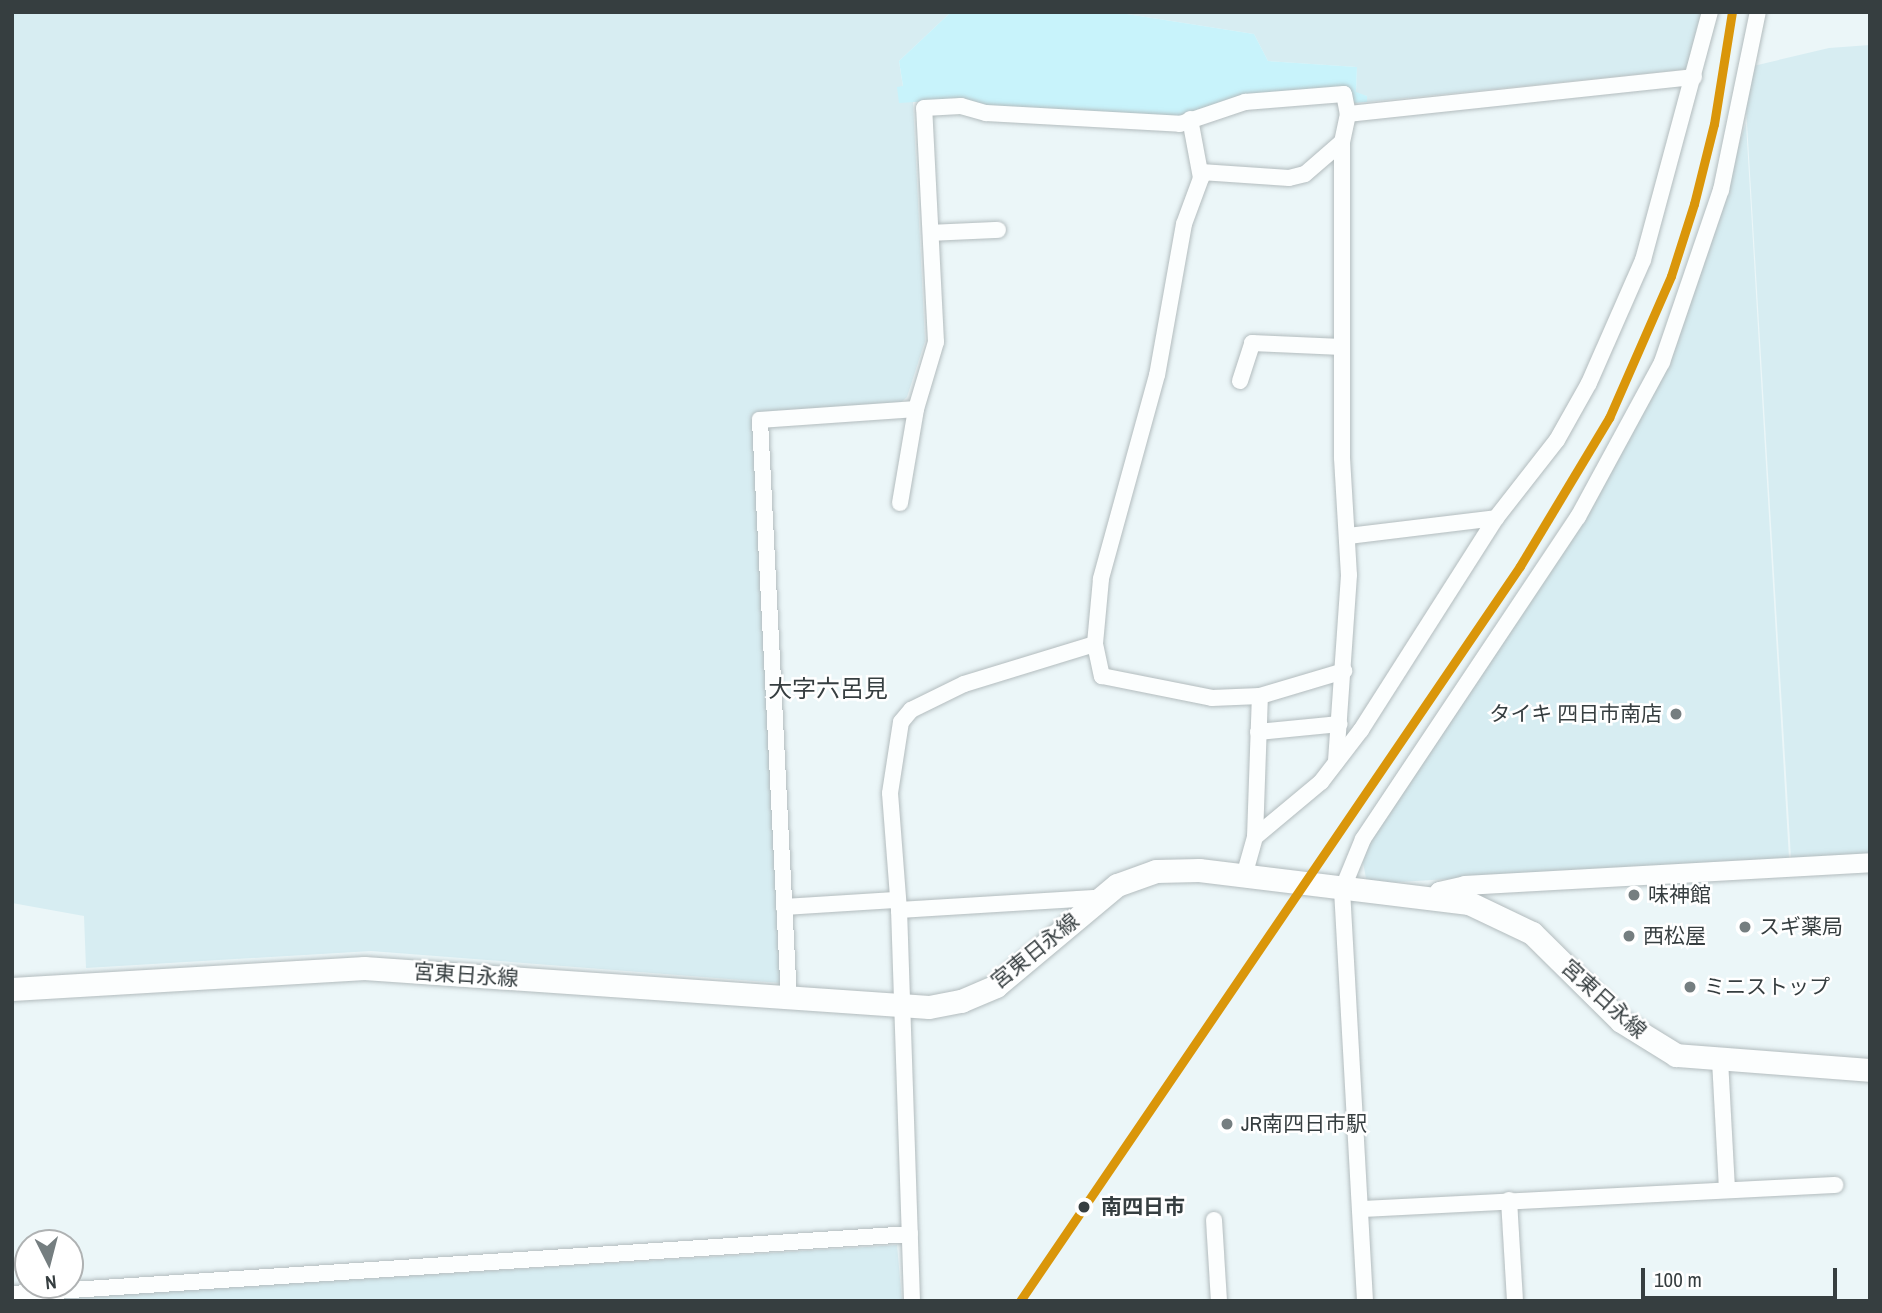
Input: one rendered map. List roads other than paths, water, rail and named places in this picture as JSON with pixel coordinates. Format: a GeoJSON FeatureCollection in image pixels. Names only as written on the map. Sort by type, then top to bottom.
{"type":"FeatureCollection","features":[{"type":"Feature","properties":{"kind":"main road","name":"宮東日永線"},"geometry":{"type":"LineString","coordinates":[[12,989],[364,968],[789,999],[901,1006],[945,1005],[996,986],[1098,898],[1129,879],[1156,871],[1244,876],[1342,890],[1469,903],[1504,917],[1532,933],[1621,1021],[1676,1055],[1870,1070]]}},
{"type":"Feature","properties":{"kind":"street"},"geometry":{"type":"LineString","coordinates":[[1255,837],[1305,796],[1336,763],[1496,518],[1557,440],[1633,290],[1672,167],[1710,12]]}},
{"type":"Feature","properties":{"kind":"street"},"geometry":{"type":"LineString","coordinates":[[1365,1301],[1361,1209],[1346,1024],[1342,890],[1363,839],[1578,517],[1662,362],[1721,190],[1758,12]]}},
{"type":"Feature","properties":{"kind":"street"},"geometry":{"type":"LineString","coordinates":[[1348,114],[1694,77]]}},
{"type":"Feature","properties":{"kind":"street"},"geometry":{"type":"LineString","coordinates":[[900,503],[916,409],[936,342],[924,108],[961,106],[986,113],[1180,124],[1245,102],[1344,94],[1348,114],[1342,142],[1342,458],[1348,536],[1345,671],[1336,763]]}},
{"type":"Feature","properties":{"kind":"street"},"geometry":{"type":"LineString","coordinates":[[1191,119],[1201,172],[1184,224],[1157,375],[1101,579],[1095,644],[1102,676],[1212,698],[1260,696],[1345,671]]}},
{"type":"Feature","properties":{"kind":"street"},"geometry":{"type":"LineString","coordinates":[[1201,172],[1289,178],[1305,174],[1342,142]]}},
{"type":"Feature","properties":{"kind":"street"},"geometry":{"type":"LineString","coordinates":[[931,233],[998,230]]}},
{"type":"Feature","properties":{"kind":"street"},"geometry":{"type":"LineString","coordinates":[[1240,381],[1252,343],[1342,347]]}},
{"type":"Feature","properties":{"kind":"street"},"geometry":{"type":"LineString","coordinates":[[789,999],[760,420],[916,409]]}},
{"type":"Feature","properties":{"kind":"street"},"geometry":{"type":"LineString","coordinates":[[1348,536],[1496,518]]}},
{"type":"Feature","properties":{"kind":"street"},"geometry":{"type":"LineString","coordinates":[[912,1301],[891,777],[901,722],[911,710],[964,684],[1095,644]]}},
{"type":"Feature","properties":{"kind":"street"},"geometry":{"type":"LineString","coordinates":[[1244,876],[1255,837],[1260,696]]}},
{"type":"Feature","properties":{"kind":"street"},"geometry":{"type":"LineString","coordinates":[[1258,732],[1340,724]]}},
{"type":"Feature","properties":{"kind":"street"},"geometry":{"type":"LineString","coordinates":[[1435,898],[1439,891],[1464,885],[1870,862]]}},
{"type":"Feature","properties":{"kind":"street"},"geometry":{"type":"LineString","coordinates":[[785,907],[1098,898]]}},
{"type":"Feature","properties":{"kind":"street"},"geometry":{"type":"LineString","coordinates":[[1720,1060],[1727,1189]]}},
{"type":"Feature","properties":{"kind":"street"},"geometry":{"type":"LineString","coordinates":[[1361,1209],[1835,1185]]}},
{"type":"Feature","properties":{"kind":"street"},"geometry":{"type":"LineString","coordinates":[[1508,1200],[1515,1301]]}},
{"type":"Feature","properties":{"kind":"street"},"geometry":{"type":"LineString","coordinates":[[1214,1220],[1219,1301]]}},
{"type":"Feature","properties":{"kind":"street"},"geometry":{"type":"LineString","coordinates":[[12,1294],[910,1234]]}},
{"type":"Feature","properties":{"kind":"place","name":"タイキ 四日市南店"},"geometry":{"type":"Point","coordinates":[1676,714]}},
{"type":"Feature","properties":{"kind":"place","name":"味神館"},"geometry":{"type":"Point","coordinates":[1634,895]}},
{"type":"Feature","properties":{"kind":"place","name":"スギ薬局"},"geometry":{"type":"Point","coordinates":[1745,927]}},
{"type":"Feature","properties":{"kind":"place","name":"西松屋"},"geometry":{"type":"Point","coordinates":[1629,936]}},
{"type":"Feature","properties":{"kind":"place","name":"ミニストップ"},"geometry":{"type":"Point","coordinates":[1690,987]}},
{"type":"Feature","properties":{"kind":"place","name":"JR南四日市駅"},"geometry":{"type":"Point","coordinates":[1227,1124]}},
{"type":"Feature","properties":{"kind":"place","name":"南四日市"},"geometry":{"type":"Point","coordinates":[1084,1207]}},
{"type":"Feature","properties":{"kind":"district","name":"大字六呂見"},"geometry":{"type":"Point","coordinates":[828,689]}}]}
